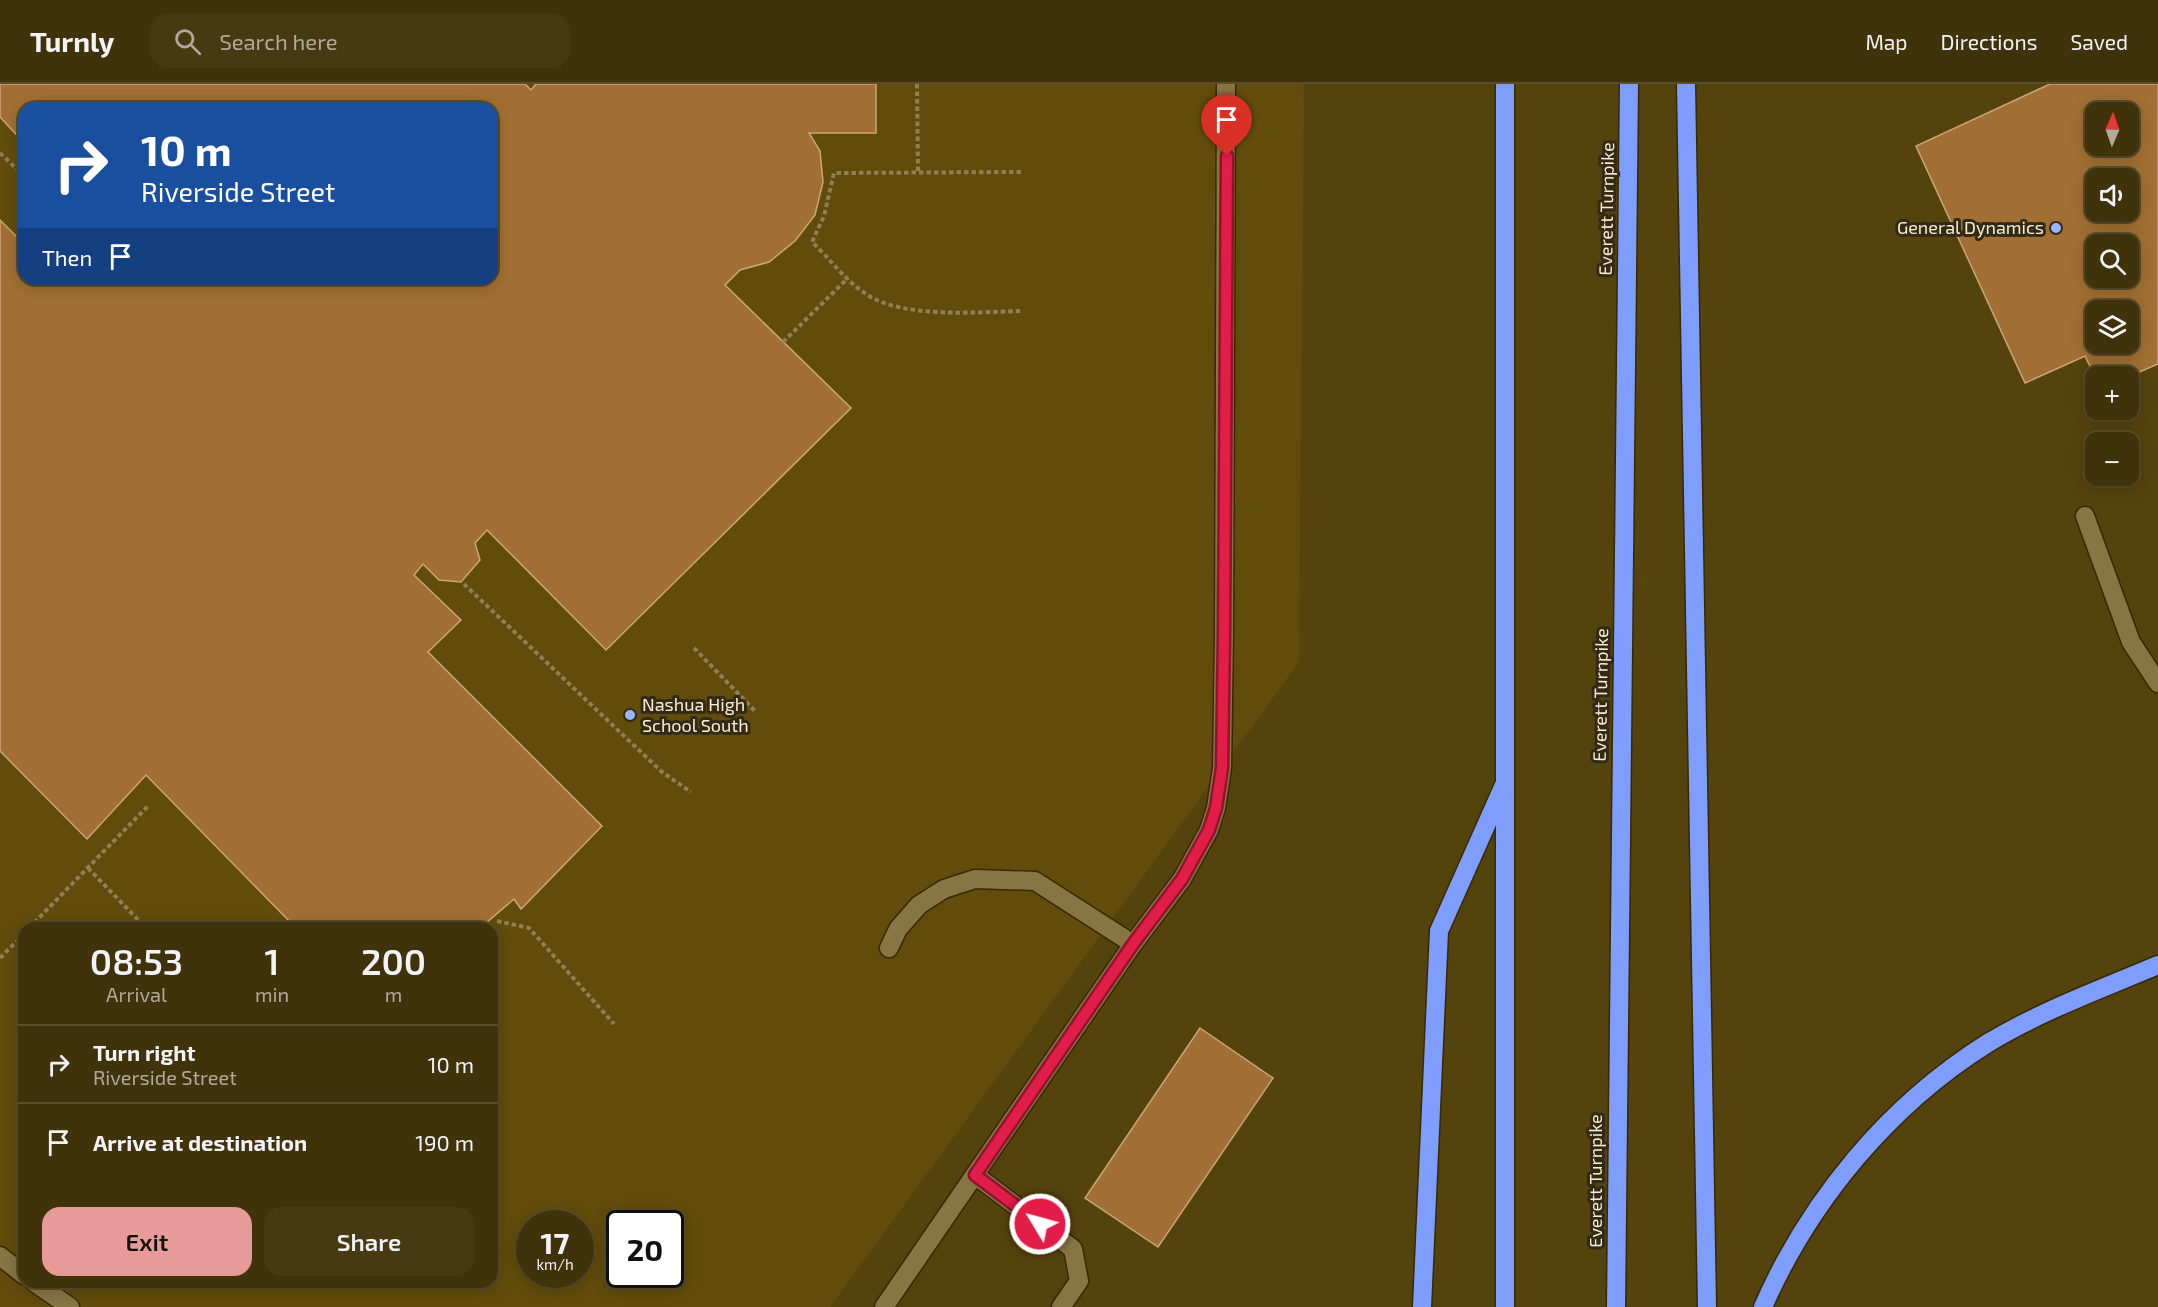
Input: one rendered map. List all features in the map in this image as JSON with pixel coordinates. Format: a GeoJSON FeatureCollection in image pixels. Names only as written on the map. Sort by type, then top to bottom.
{"type":"FeatureCollection","features":[{"type":"Feature","properties":{"kind":"highway"},"geometry":{"type":"LineString","coordinates":[[1505,84],[1507,777],[1505,1307]]}},
{"type":"Feature","properties":{"kind":"highway","name":"Everett Turnpike"},"geometry":{"type":"LineString","coordinates":[[1616,1307],[1629,84]]}},
{"type":"Feature","properties":{"kind":"highway"},"geometry":{"type":"LineString","coordinates":[[1686,84],[1707,1307]]}},
{"type":"Feature","properties":{"kind":"highway"},"geometry":{"type":"LineString","coordinates":[[1422,1307],[1439,930],[1507,777]]}},
{"type":"Feature","properties":{"kind":"highway"},"geometry":{"type":"LineString","coordinates":[[1763,1307],[1794,1246],[1824,1199],[1868,1145],[1910,1102],[1988,1043],[2056,1008],[2158,965]]}},
{"type":"Feature","properties":{"kind":"street"},"geometry":{"type":"LineString","coordinates":[[884,1307],[1133,944],[1182,879],[1209,830],[1216,808],[1222,768],[1227,84]]}},
{"type":"Feature","properties":{"kind":"street"},"geometry":{"type":"LineString","coordinates":[[2085,516],[2131,642],[2158,683]]}},
{"type":"Feature","properties":{"kind":"street"},"geometry":{"type":"LineString","coordinates":[[889,948],[898,929],[919,905],[944,889],[975,879],[1035,880],[1133,944]]}},
{"type":"Feature","properties":{"kind":"street"},"geometry":{"type":"LineString","coordinates":[[975,1175],[1073,1249],[1079,1281],[1062,1307]]}},
{"type":"Feature","properties":{"kind":"street"},"geometry":{"type":"LineString","coordinates":[[0,1256],[18,1270]]}},
{"type":"Feature","properties":{"kind":"street"},"geometry":{"type":"LineString","coordinates":[[43,1288],[70,1307]]}},
{"type":"Feature","properties":{"kind":"path"},"geometry":{"type":"LineString","coordinates":[[918,84],[918,172]]}},
{"type":"Feature","properties":{"kind":"path"},"geometry":{"type":"LineString","coordinates":[[0,153],[18,170]]}},
{"type":"Feature","properties":{"kind":"path"},"geometry":{"type":"LineString","coordinates":[[1021,172],[834,173],[825,216],[812,242],[864,293],[883,303],[957,312],[1021,311]]}},
{"type":"Feature","properties":{"kind":"path"},"geometry":{"type":"LineString","coordinates":[[783,342],[848,278]]}},
{"type":"Feature","properties":{"kind":"path"},"geometry":{"type":"LineString","coordinates":[[464,584],[662,772],[691,792]]}},
{"type":"Feature","properties":{"kind":"path"},"geometry":{"type":"LineString","coordinates":[[694,648],[756,712]]}},
{"type":"Feature","properties":{"kind":"path"},"geometry":{"type":"LineString","coordinates":[[35,922],[149,805]]}},
{"type":"Feature","properties":{"kind":"path"},"geometry":{"type":"LineString","coordinates":[[88,868],[140,922]]}},
{"type":"Feature","properties":{"kind":"path"},"geometry":{"type":"LineString","coordinates":[[497,921],[529,928],[614,1024]]}},
{"type":"Feature","properties":{"kind":"path"},"geometry":{"type":"LineString","coordinates":[[0,958],[18,940]]}},
{"type":"Feature","properties":{"kind":"shaded area","name":"Nashua High School South"},"geometry":{"type":"Polygon","coordinates":[[[0,84],[1304,84],[1299,662],[830,1307],[0,1307],[0,84]]]}},
{"type":"Feature","properties":{"kind":"building"},"geometry":{"type":"Polygon","coordinates":[[[0,84],[525,84],[531,90],[536,84],[876,84],[876,133],[809,133],[820,151],[823,182],[815,215],[795,241],[769,262],[740,270],[725,285],[851,408],[606,650],[487,530],[475,543],[480,560],[461,582],[439,580],[423,564],[414,575],[461,620],[428,652],[602,826],[521,909],[514,899],[487,922],[290,922],[146,775],[87,839],[0,751],[0,220],[18,238],[18,285],[498,285],[498,102],[18,102],[18,136],[0,117],[0,84]]]}},
{"type":"Feature","properties":{"kind":"building","name":"General Dynamics"},"geometry":{"type":"Polygon","coordinates":[[[2050,84],[2158,84],[2158,364],[2139,372],[2139,366],[2090,366],[2085,356],[2025,383],[1916,146],[2050,84]]]}},
{"type":"Feature","properties":{"kind":"building"},"geometry":{"type":"Polygon","coordinates":[[[1200,1028],[1273,1078],[1158,1247],[1085,1198],[1200,1028]]]}},
{"type":"Feature","properties":{"kind":"place","name":"General Dynamics"},"geometry":{"type":"Point","coordinates":[2056,228]}},
{"type":"Feature","properties":{"kind":"place","name":"Nashua High School South"},"geometry":{"type":"Point","coordinates":[630,715]}},
{"type":"Feature","properties":{"kind":"route"},"geometry":{"type":"LineString","coordinates":[[1040,1224],[975,1175],[1133,944],[1182,879],[1209,830],[1216,808],[1222,768],[1227,156]]}}]}
